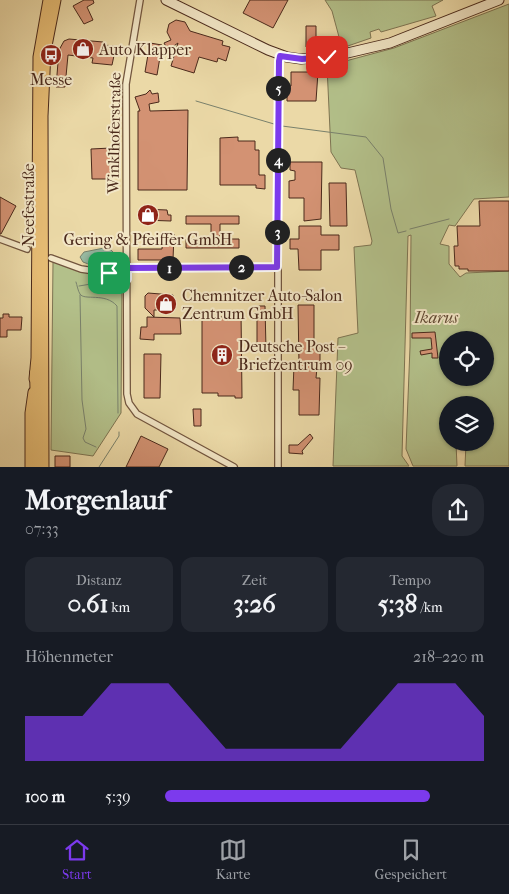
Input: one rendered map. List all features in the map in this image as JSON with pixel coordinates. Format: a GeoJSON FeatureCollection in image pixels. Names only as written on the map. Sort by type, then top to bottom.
{"type":"FeatureCollection","features":[{"type":"Feature","properties":{"kind":"highway","name":"Neefestraße"},"geometry":{"type":"LineString","coordinates":[[38,466],[37,410],[39,371]]}},
{"type":"Feature","properties":{"kind":"main road","name":"Neefestraße"},"geometry":{"type":"LineString","coordinates":[[39,371],[38,57],[48,0]]}},
{"type":"Feature","properties":{"kind":"main road","name":"Neefestraße"},"geometry":{"type":"LineString","coordinates":[[30,466],[30,413],[39,371],[46,51],[56,0]]}},
{"type":"Feature","properties":{"kind":"main road"},"geometry":{"type":"LineString","coordinates":[[166,0],[280,56],[302,59],[327,57],[374,48],[416,34],[499,0]]}},
{"type":"Feature","properties":{"kind":"main road"},"geometry":{"type":"LineString","coordinates":[[39,371],[44,466]]}},
{"type":"Feature","properties":{"kind":"street","name":"Winklhoferstraße"},"geometry":{"type":"LineString","coordinates":[[140,0],[126,79],[127,394],[129,403],[137,414],[234,466]]}},
{"type":"Feature","properties":{"kind":"street"},"geometry":{"type":"LineString","coordinates":[[278,466],[277,267],[278,69],[280,56]]}},
{"type":"Feature","properties":{"kind":"street"},"geometry":{"type":"LineString","coordinates":[[0,240],[27,249]]}},
{"type":"Feature","properties":{"kind":"street"},"geometry":{"type":"LineString","coordinates":[[51,258],[81,269],[109,273],[127,279]]}},
{"type":"Feature","properties":{"kind":"street"},"geometry":{"type":"LineString","coordinates":[[127,268],[277,267]]}},
{"type":"Feature","properties":{"kind":"green space"},"geometry":{"type":"Polygon","coordinates":[[[325,0],[443,0],[432,6],[436,16],[381,32],[379,29],[370,32],[371,38],[342,48],[332,11],[325,0]]]}},
{"type":"Feature","properties":{"kind":"green space","name":"Ikarus"},"geometry":{"type":"Polygon","coordinates":[[[509,4],[509,197],[474,199],[455,226],[449,225],[440,244],[449,246],[449,264],[460,277],[466,273],[509,271],[509,466],[465,466],[466,451],[494,451],[494,396],[439,396],[439,451],[456,451],[457,466],[413,466],[406,449],[410,347],[411,235],[408,236],[402,456],[409,466],[333,466],[338,338],[358,333],[354,247],[371,245],[372,241],[355,170],[341,168],[331,152],[327,66],[394,48],[509,4]]]}},
{"type":"Feature","properties":{"kind":"green space"},"geometry":{"type":"Polygon","coordinates":[[[53,262],[122,281],[121,413],[93,456],[51,450],[53,262]]]}},
{"type":"Feature","properties":{"kind":"shaded area"},"geometry":{"type":"Polygon","coordinates":[[[104,248],[113,252],[116,263],[95,266],[83,262],[80,257],[84,252],[104,248]]]}},
{"type":"Feature","properties":{"kind":"building"},"geometry":{"type":"Polygon","coordinates":[[[84,0],[93,0],[94,3],[87,7],[93,20],[84,24],[73,6],[84,0]]]}},
{"type":"Feature","properties":{"kind":"building"},"geometry":{"type":"Polygon","coordinates":[[[250,0],[288,0],[273,28],[243,13],[250,0]]]}},
{"type":"Feature","properties":{"kind":"building"},"geometry":{"type":"Polygon","coordinates":[[[176,20],[185,22],[190,31],[223,41],[222,45],[230,47],[226,61],[218,58],[217,62],[199,57],[194,73],[171,66],[178,43],[168,50],[164,43],[171,40],[167,32],[169,24],[176,20]]]}},
{"type":"Feature","properties":{"kind":"building"},"geometry":{"type":"Polygon","coordinates":[[[306,26],[316,26],[316,47],[306,47],[306,26]]]}},
{"type":"Feature","properties":{"kind":"building"},"geometry":{"type":"Polygon","coordinates":[[[69,39],[103,42],[103,45],[116,46],[112,65],[92,63],[93,58],[68,55],[65,87],[56,87],[59,50],[64,41],[69,39]]]}},
{"type":"Feature","properties":{"kind":"building"},"geometry":{"type":"Polygon","coordinates":[[[150,43],[162,45],[157,75],[145,72],[150,43]]]}},
{"type":"Feature","properties":{"kind":"building"},"geometry":{"type":"Polygon","coordinates":[[[291,72],[318,72],[316,101],[287,101],[287,86],[291,86],[291,72]]]}},
{"type":"Feature","properties":{"kind":"building"},"geometry":{"type":"Polygon","coordinates":[[[150,90],[152,94],[158,93],[159,102],[149,104],[150,111],[188,110],[187,190],[138,190],[138,111],[140,111],[135,97],[146,94],[150,90]]]}},
{"type":"Feature","properties":{"kind":"building"},"geometry":{"type":"Polygon","coordinates":[[[238,137],[238,141],[255,141],[255,150],[259,150],[259,175],[265,175],[265,189],[256,188],[256,185],[220,185],[220,138],[238,137]]]}},
{"type":"Feature","properties":{"kind":"building"},"geometry":{"type":"Polygon","coordinates":[[[111,148],[111,179],[92,179],[91,149],[111,148]]]}},
{"type":"Feature","properties":{"kind":"building"},"geometry":{"type":"Polygon","coordinates":[[[290,162],[322,162],[321,219],[304,221],[304,198],[289,198],[289,181],[295,180],[295,171],[290,170],[290,162]]]}},
{"type":"Feature","properties":{"kind":"building"},"geometry":{"type":"Polygon","coordinates":[[[329,183],[346,183],[347,226],[330,226],[329,183]]]}},
{"type":"Feature","properties":{"kind":"building"},"geometry":{"type":"Polygon","coordinates":[[[0,197],[16,206],[1,234],[0,234],[0,197]]]}},
{"type":"Feature","properties":{"kind":"building"},"geometry":{"type":"Polygon","coordinates":[[[479,201],[509,201],[509,271],[468,271],[468,269],[459,269],[459,266],[455,266],[454,246],[458,246],[457,226],[480,226],[479,201]]]}},
{"type":"Feature","properties":{"kind":"building"},"geometry":{"type":"Polygon","coordinates":[[[142,209],[167,210],[168,215],[171,215],[171,221],[142,220],[140,212],[142,209]]]}},
{"type":"Feature","properties":{"kind":"building"},"geometry":{"type":"Polygon","coordinates":[[[186,216],[239,216],[239,224],[220,224],[220,239],[239,239],[239,248],[186,248],[186,239],[211,239],[211,224],[186,224],[186,216]]]}},
{"type":"Feature","properties":{"kind":"building"},"geometry":{"type":"Polygon","coordinates":[[[299,226],[321,226],[321,235],[339,235],[339,250],[321,250],[321,270],[299,270],[298,249],[290,249],[290,239],[299,239],[299,226]]]}},
{"type":"Feature","properties":{"kind":"building"},"geometry":{"type":"Polygon","coordinates":[[[163,234],[174,234],[173,260],[138,260],[138,249],[162,249],[163,234]]]}},
{"type":"Feature","properties":{"kind":"building"},"geometry":{"type":"Polygon","coordinates":[[[148,293],[173,295],[173,310],[154,310],[154,317],[145,308],[145,296],[148,293]]]}},
{"type":"Feature","properties":{"kind":"building"},"geometry":{"type":"Polygon","coordinates":[[[298,305],[314,305],[314,346],[320,346],[320,368],[317,368],[316,378],[320,378],[319,415],[299,415],[299,390],[293,390],[294,365],[299,365],[298,305]]]}},
{"type":"Feature","properties":{"kind":"building"},"geometry":{"type":"Polygon","coordinates":[[[257,306],[265,306],[266,349],[257,347],[257,306]]]}},
{"type":"Feature","properties":{"kind":"building","name":"Deutsche Post – Briefzentrum 09"},"geometry":{"type":"Polygon","coordinates":[[[235,311],[241,311],[242,398],[218,396],[218,393],[202,393],[202,317],[235,317],[235,311]]]}},
{"type":"Feature","properties":{"kind":"building"},"geometry":{"type":"Polygon","coordinates":[[[3,314],[9,314],[9,317],[22,317],[21,330],[7,330],[7,337],[0,337],[0,318],[3,318],[3,314]]]}},
{"type":"Feature","properties":{"kind":"building"},"geometry":{"type":"Polygon","coordinates":[[[147,317],[180,318],[181,334],[154,334],[154,340],[140,339],[141,327],[147,327],[147,317]]]}},
{"type":"Feature","properties":{"kind":"building"},"geometry":{"type":"Polygon","coordinates":[[[435,332],[438,358],[432,358],[432,353],[421,355],[420,351],[432,349],[431,338],[412,338],[412,333],[435,332]]]}},
{"type":"Feature","properties":{"kind":"building"},"geometry":{"type":"Polygon","coordinates":[[[144,354],[161,354],[160,398],[144,398],[144,354]]]}},
{"type":"Feature","properties":{"kind":"building"},"geometry":{"type":"Polygon","coordinates":[[[193,409],[201,409],[201,426],[194,426],[193,409]]]}},
{"type":"Feature","properties":{"kind":"building"},"geometry":{"type":"Polygon","coordinates":[[[310,434],[313,438],[302,451],[303,454],[289,453],[289,445],[298,445],[310,434]]]}},
{"type":"Feature","properties":{"kind":"building"},"geometry":{"type":"Polygon","coordinates":[[[141,436],[168,449],[159,467],[126,467],[141,436]]]}},
{"type":"Feature","properties":{"kind":"building"},"geometry":{"type":"Polygon","coordinates":[[[55,456],[70,456],[70,467],[55,467],[55,456]]]}},
{"type":"Feature","properties":{"kind":"waterway"},"geometry":{"type":"LineString","coordinates":[[196,101],[274,124]]}},
{"type":"Feature","properties":{"kind":"waterway"},"geometry":{"type":"LineString","coordinates":[[282,126],[366,137],[383,158],[391,209],[398,233],[406,231]]}},
{"type":"Feature","properties":{"kind":"waterway"},"geometry":{"type":"LineString","coordinates":[[410,229],[449,219]]}},
{"type":"Feature","properties":{"kind":"waterway"},"geometry":{"type":"LineString","coordinates":[[76,282],[79,293],[82,296],[107,299],[117,306],[118,413]]}},
{"type":"Feature","properties":{"kind":"waterway"},"geometry":{"type":"LineString","coordinates":[[79,286],[91,284]]}},
{"type":"Feature","properties":{"kind":"waterway"},"geometry":{"type":"LineString","coordinates":[[80,295],[82,400],[86,429],[83,438],[85,442],[96,447]]}},
{"type":"Feature","properties":{"kind":"waterway"},"geometry":{"type":"LineString","coordinates":[[99,467],[119,436],[119,432]]}},
{"type":"Feature","properties":{"kind":"place","name":"Auto Klapper"},"geometry":{"type":"Point","coordinates":[83,49]}},
{"type":"Feature","properties":{"kind":"place","name":"Messe"},"geometry":{"type":"Point","coordinates":[51,55]}},
{"type":"Feature","properties":{"kind":"place","name":"Gering & Pfeiffer GmbH"},"geometry":{"type":"Point","coordinates":[148,215]}},
{"type":"Feature","properties":{"kind":"place","name":"Chemnitzer Auto-Salon Zentrum GmbH"},"geometry":{"type":"Point","coordinates":[166,304]}},
{"type":"Feature","properties":{"kind":"place","name":"Deutsche Post – Briefzentrum 09"},"geometry":{"type":"Point","coordinates":[222,355]}},
{"type":"Feature","properties":{"kind":"route"},"geometry":{"type":"LineString","coordinates":[[109,273],[127,279],[127,268],[277,267],[278,69],[280,56],[302,59],[327,57]]}}]}
